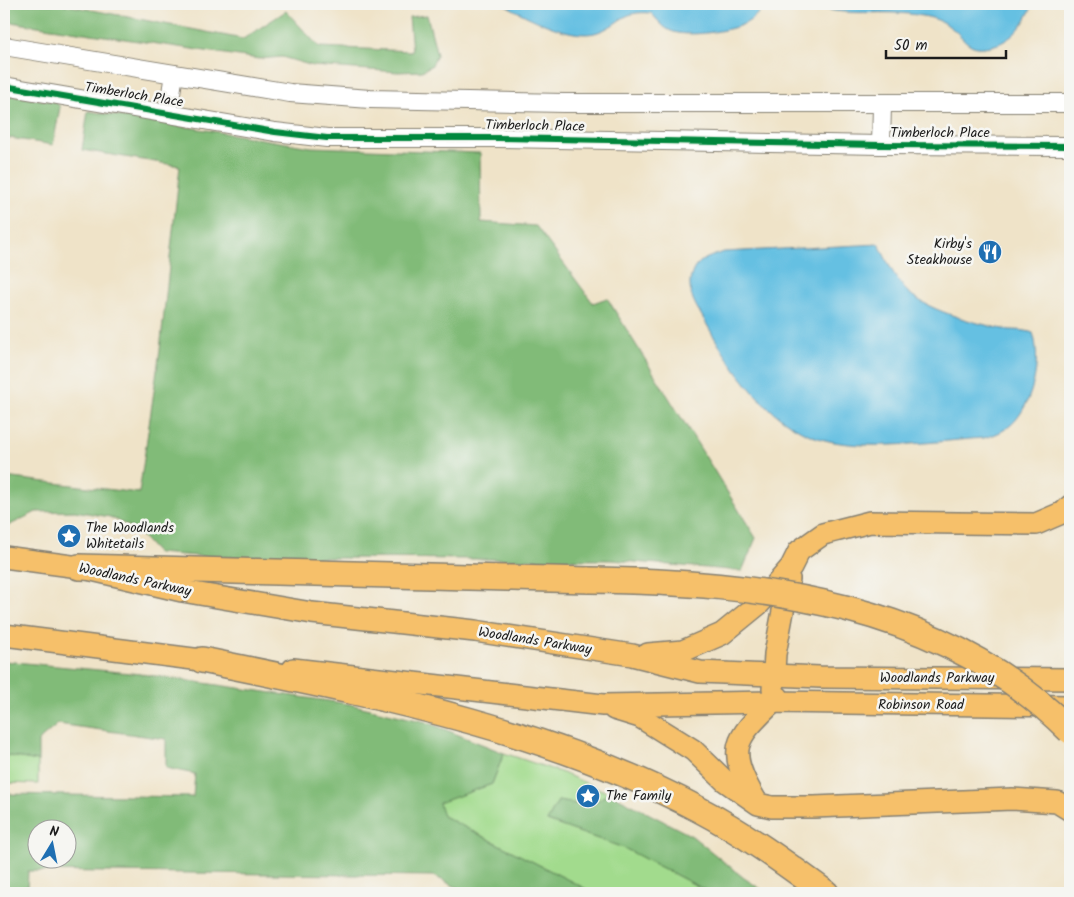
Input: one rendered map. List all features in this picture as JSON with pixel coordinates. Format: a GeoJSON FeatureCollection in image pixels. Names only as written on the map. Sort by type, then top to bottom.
{"type":"FeatureCollection","features":[{"type":"Feature","properties":{"kind":"highway"},"geometry":{"type":"LineString","coordinates":[[79,567],[687,583],[737,587],[800,596],[880,616],[934,638],[988,666],[1038,702],[1070,732]]}},
{"type":"Feature","properties":{"kind":"highway"},"geometry":{"type":"LineString","coordinates":[[202,660],[369,694],[478,722],[545,742],[602,765],[700,810],[780,860],[826,893]]}},
{"type":"Feature","properties":{"kind":"main road"},"geometry":{"type":"LineString","coordinates":[[632,655],[683,650],[722,634],[760,603],[791,567],[799,551],[809,542],[823,534],[870,522],[1036,524],[1064,512],[1070,506]]}},
{"type":"Feature","properties":{"kind":"main road","name":"Woodlands Parkway"},"geometry":{"type":"LineString","coordinates":[[4,557],[79,567],[182,591],[312,613],[475,631],[632,655],[700,672],[798,676],[1061,679]]}},
{"type":"Feature","properties":{"kind":"main road"},"geometry":{"type":"LineString","coordinates":[[772,702],[773,675],[791,567]]}},
{"type":"Feature","properties":{"kind":"main road"},"geometry":{"type":"LineString","coordinates":[[4,635],[202,660],[369,677],[603,705],[772,702]]}},
{"type":"Feature","properties":{"kind":"main road"},"geometry":{"type":"LineString","coordinates":[[758,804],[741,776],[737,759],[739,744],[747,728],[798,676]]}},
{"type":"Feature","properties":{"kind":"main road","name":"Robinson Road"},"geometry":{"type":"LineString","coordinates":[[772,702],[1061,706]]}},
{"type":"Feature","properties":{"kind":"main road"},"geometry":{"type":"LineString","coordinates":[[603,705],[640,718],[693,750],[725,782],[758,804],[772,807],[814,807],[1012,799],[1057,802],[1070,810]]}},
{"type":"Feature","properties":{"kind":"street","name":"Timberloch Place"},"geometry":{"type":"LineString","coordinates":[[4,46],[290,93],[370,99],[443,102],[1070,104]]}},
{"type":"Feature","properties":{"kind":"street"},"geometry":{"type":"LineString","coordinates":[[168,112],[174,74]]}},
{"type":"Feature","properties":{"kind":"street","name":"Timberloch Place"},"geometry":{"type":"LineString","coordinates":[[4,86],[168,112],[275,132],[327,138],[508,138],[881,146],[1070,146]]}},
{"type":"Feature","properties":{"kind":"street"},"geometry":{"type":"LineString","coordinates":[[881,146],[882,104]]}},
{"type":"Feature","properties":{"kind":"green space"},"geometry":{"type":"Polygon","coordinates":[[[4,4],[61,4],[243,39],[286,11],[319,47],[412,51],[409,17],[427,15],[437,55],[432,65],[422,71],[398,72],[313,66],[282,57],[259,59],[4,21],[4,4]]]}},
{"type":"Feature","properties":{"kind":"green space"},"geometry":{"type":"Polygon","coordinates":[[[4,94],[56,102],[60,107],[53,145],[4,137],[4,94]]]}},
{"type":"Feature","properties":{"kind":"green space"},"geometry":{"type":"Polygon","coordinates":[[[88,111],[311,147],[480,153],[481,222],[536,226],[593,303],[607,298],[756,538],[742,571],[611,560],[210,557],[157,553],[136,530],[110,517],[75,511],[36,512],[4,528],[4,477],[139,493],[160,350],[180,166],[82,150],[88,111]]]}},
{"type":"Feature","properties":{"kind":"green space"},"geometry":{"type":"Polygon","coordinates":[[[4,661],[141,674],[349,704],[426,722],[504,753],[492,784],[439,803],[443,816],[594,893],[468,893],[434,876],[28,871],[27,893],[4,893],[4,794],[193,797],[195,774],[166,768],[166,739],[58,724],[38,741],[38,761],[4,755],[4,661]]]}},
{"type":"Feature","properties":{"kind":"green space"},"geometry":{"type":"Polygon","coordinates":[[[504,753],[563,773],[609,793],[589,806],[558,801],[547,821],[624,848],[711,893],[594,893],[443,816],[438,803],[492,784],[504,753]]]}},
{"type":"Feature","properties":{"kind":"green space"},"geometry":{"type":"Polygon","coordinates":[[[4,755],[38,761],[38,784],[4,783],[4,755]]]}},
{"type":"Feature","properties":{"kind":"green space"},"geometry":{"type":"Polygon","coordinates":[[[609,793],[692,836],[744,878],[767,893],[711,893],[624,848],[547,821],[558,801],[589,806],[609,793]]]}},
{"type":"Feature","properties":{"kind":"water"},"geometry":{"type":"Polygon","coordinates":[[[504,4],[765,4],[755,17],[746,23],[720,31],[698,34],[678,33],[665,28],[651,13],[641,13],[628,16],[606,29],[588,34],[563,31],[524,15],[504,4]]]}},
{"type":"Feature","properties":{"kind":"water"},"geometry":{"type":"Polygon","coordinates":[[[808,4],[1033,4],[1025,20],[1009,38],[1001,43],[978,47],[969,44],[947,25],[929,17],[893,13],[836,11],[808,4]]]}},
{"type":"Feature","properties":{"kind":"water"},"geometry":{"type":"Polygon","coordinates":[[[879,244],[900,283],[913,296],[924,303],[978,323],[1033,333],[1036,344],[1034,381],[1030,394],[1019,415],[1005,429],[984,438],[880,445],[839,443],[821,439],[802,431],[784,421],[768,407],[740,376],[716,341],[691,292],[691,278],[695,267],[706,258],[724,252],[879,244]]]}},
{"type":"Feature","properties":{"kind":"cycle path"},"geometry":{"type":"LineString","coordinates":[[4,86],[275,132],[327,138],[498,138],[881,145],[1070,146]]}},
{"type":"Feature","properties":{"kind":"place","name":"Kirby's Steakhouse"},"geometry":{"type":"Point","coordinates":[990,252]}},
{"type":"Feature","properties":{"kind":"place","name":"The Woodlands Whitetails"},"geometry":{"type":"Point","coordinates":[69,536]}},
{"type":"Feature","properties":{"kind":"place","name":"The Family"},"geometry":{"type":"Point","coordinates":[588,796]}}]}
